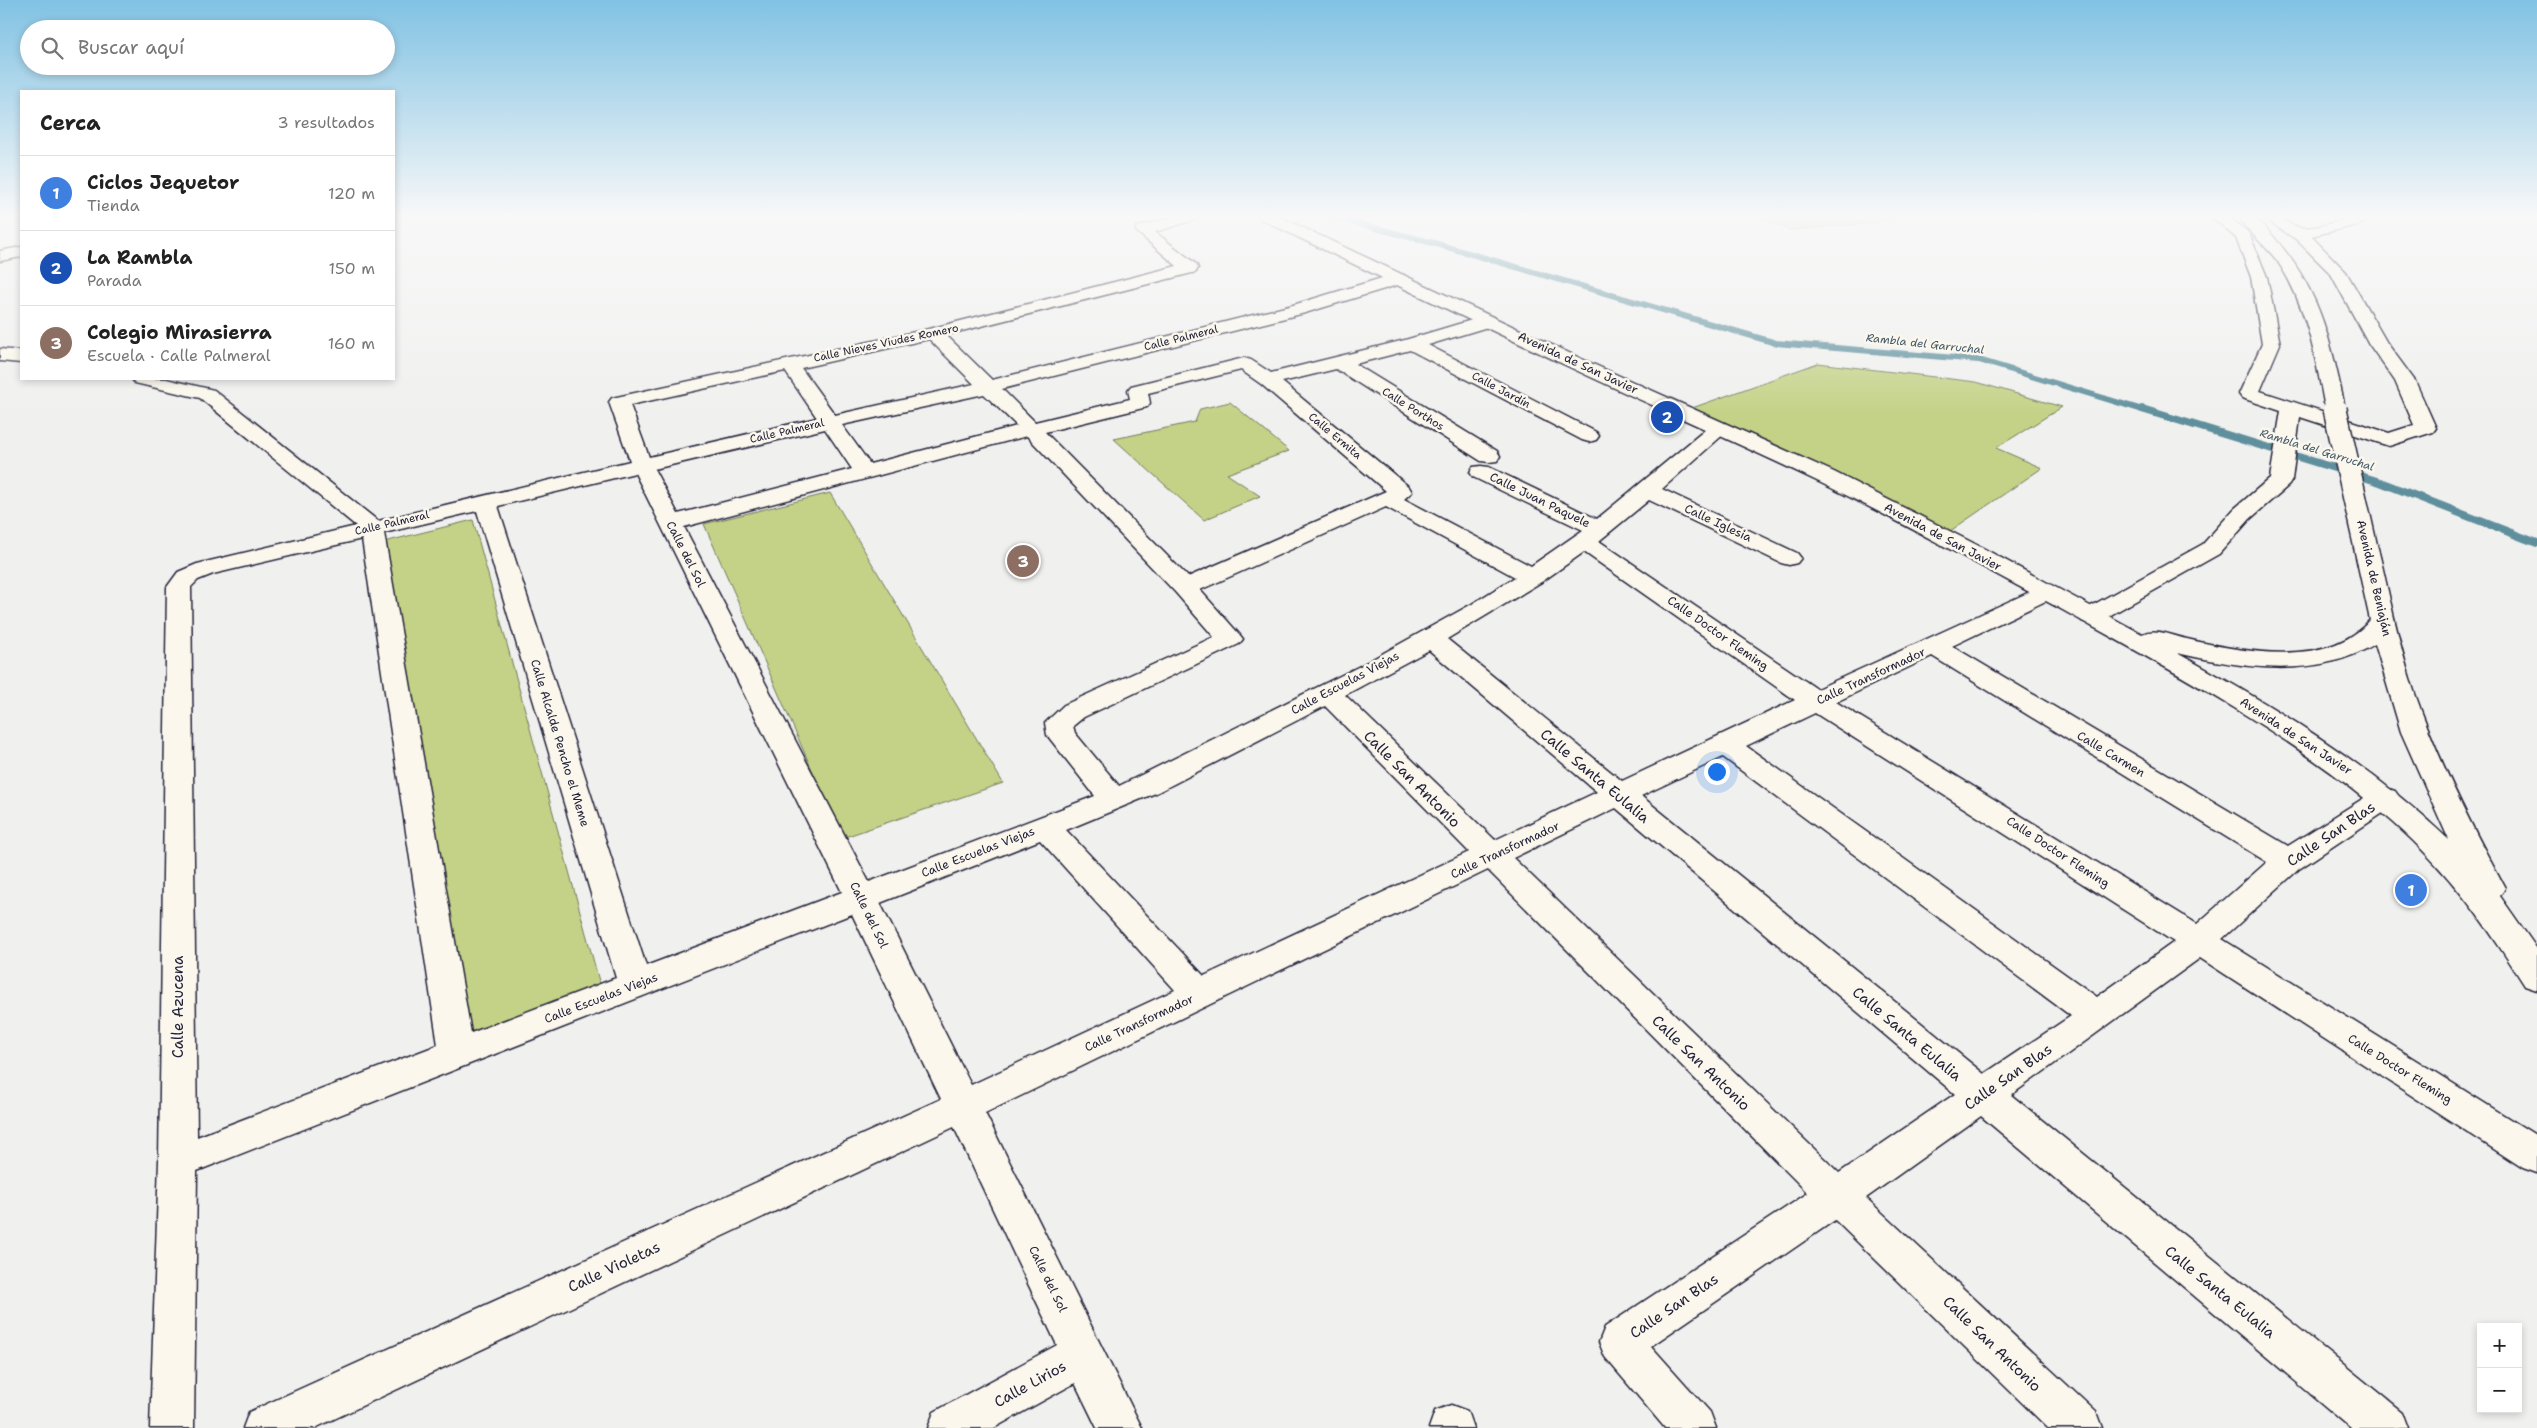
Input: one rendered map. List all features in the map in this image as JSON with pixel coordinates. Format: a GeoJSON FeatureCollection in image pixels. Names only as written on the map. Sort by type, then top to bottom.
{"type":"FeatureCollection","features":[{"type":"Feature","properties":{"kind":"street","name":"Calle Nieves Viudes Romero"},"geometry":{"type":"LineString","coordinates":[[619,402],[933,333],[1132,283]]}},
{"type":"Feature","properties":{"kind":"street","name":"Calle Palmeral"},"geometry":{"type":"LineString","coordinates":[[179,587],[190,574],[205,569],[828,421],[988,387],[1307,307],[1386,283]]}},
{"type":"Feature","properties":{"kind":"street","name":"Avenida de San Javier"},"geometry":{"type":"LineString","coordinates":[[1406,283],[1883,506],[2090,616],[2280,724],[2346,767],[2417,826],[2476,887],[2517,940],[2537,977]]}},
{"type":"Feature","properties":{"kind":"street"},"geometry":{"type":"LineString","coordinates":[[2260,283],[2271,344],[2249,394],[2389,440],[2426,428],[2405,381],[2378,344],[2344,283]]}},
{"type":"Feature","properties":{"kind":"street","name":"Avenida de Beniaján"},"geometry":{"type":"LineString","coordinates":[[2301,283],[2316,321],[2395,674],[2406,709],[2451,812],[2517,940]]}},
{"type":"Feature","properties":{"kind":"street"},"geometry":{"type":"LineString","coordinates":[[1268,380],[1412,344],[1488,321]]}},
{"type":"Feature","properties":{"kind":"street"},"geometry":{"type":"LineString","coordinates":[[933,333],[1031,429],[1184,588],[1230,639],[1074,711],[1059,724],[1061,735],[1114,800]]}},
{"type":"Feature","properties":{"kind":"street","name":"Calle Ermita"},"geometry":{"type":"LineString","coordinates":[[1195,334],[1268,380],[1394,495],[1531,576]]}},
{"type":"Feature","properties":{"kind":"street","name":"Calle Jardín"},"geometry":{"type":"LineString","coordinates":[[1412,344],[1589,436]]}},
{"type":"Feature","properties":{"kind":"street"},"geometry":{"type":"LineString","coordinates":[[0,355],[20,357]]}},
{"type":"Feature","properties":{"kind":"street","name":"Calle Porthos"},"geometry":{"type":"LineString","coordinates":[[1338,362],[1485,464]]}},
{"type":"Feature","properties":{"kind":"street"},"geometry":{"type":"LineString","coordinates":[[789,364],[865,472]]}},
{"type":"Feature","properties":{"kind":"street"},"geometry":{"type":"LineString","coordinates":[[670,523],[1031,429],[1140,403],[1138,390],[1244,364]]}},
{"type":"Feature","properties":{"kind":"street"},"geometry":{"type":"LineString","coordinates":[[146,380],[208,394],[372,528],[457,1053]]}},
{"type":"Feature","properties":{"kind":"street","name":"Calle del Sol"},"geometry":{"type":"LineString","coordinates":[[619,402],[642,466],[861,898],[1120,1428]]}},
{"type":"Feature","properties":{"kind":"street"},"geometry":{"type":"LineString","coordinates":[[2090,616],[2211,549],[2242,514],[2281,480],[2291,408]]}},
{"type":"Feature","properties":{"kind":"street","name":"Calle Escuelas Viejas"},"geometry":{"type":"LineString","coordinates":[[178,1161],[1114,800],[1148,785],[1430,638],[1531,576],[1592,535],[1718,429]]}},
{"type":"Feature","properties":{"kind":"street","name":"Calle Juan Paquele"},"geometry":{"type":"LineString","coordinates":[[1485,464],[1592,535]]}},
{"type":"Feature","properties":{"kind":"street","name":"Calle Iglesia"},"geometry":{"type":"LineString","coordinates":[[1646,490],[1789,558]]}},
{"type":"Feature","properties":{"kind":"street"},"geometry":{"type":"LineString","coordinates":[[1184,588],[1394,495]]}},
{"type":"Feature","properties":{"kind":"street","name":"Calle Alcalde Pencho el Meme"},"geometry":{"type":"LineString","coordinates":[[485,501],[636,985]]}},
{"type":"Feature","properties":{"kind":"street","name":"Calle Doctor Fleming"},"geometry":{"type":"LineString","coordinates":[[1592,535],[1817,702],[2000,815],[2537,1156]]}},
{"type":"Feature","properties":{"kind":"street","name":"Calle Azucena"},"geometry":{"type":"LineString","coordinates":[[172,1428],[178,1161],[179,587]]}},
{"type":"Feature","properties":{"kind":"street","name":"Calle Transformador"},"geometry":{"type":"LineString","coordinates":[[963,1106],[1491,857],[2045,592]]}},
{"type":"Feature","properties":{"kind":"street"},"geometry":{"type":"LineString","coordinates":[[2090,616],[2178,646],[2264,660],[2302,659],[2350,648],[2368,638],[2384,620]]}},
{"type":"Feature","properties":{"kind":"street","name":"Calle Santa Eulalia"},"geometry":{"type":"LineString","coordinates":[[1430,638],[1981,1096],[2386,1428]]}},
{"type":"Feature","properties":{"kind":"street","name":"Calle Carmen"},"geometry":{"type":"LineString","coordinates":[[1934,646],[2288,861]]}},
{"type":"Feature","properties":{"kind":"street","name":"Calle San Antonio"},"geometry":{"type":"LineString","coordinates":[[1326,693],[1837,1196],[2080,1428]]}},
{"type":"Feature","properties":{"kind":"street"},"geometry":{"type":"LineString","coordinates":[[1726,745],[2097,1016]]}},
{"type":"Feature","properties":{"kind":"street"},"geometry":{"type":"LineString","coordinates":[[2385,798],[2408,811],[2430,818],[2438,818],[2451,812]]}},
{"type":"Feature","properties":{"kind":"street","name":"Calle San Blas"},"geometry":{"type":"LineString","coordinates":[[1694,1428],[1620,1342],[1837,1196],[2097,1016],[2198,942],[2288,861],[2385,798]]}},
{"type":"Feature","properties":{"kind":"street"},"geometry":{"type":"LineString","coordinates":[[1045,826],[1200,994]]}},
{"type":"Feature","properties":{"kind":"street","name":"Calle Violetas"},"geometry":{"type":"LineString","coordinates":[[265,1428],[963,1106]]}},
{"type":"Feature","properties":{"kind":"street","name":"Calle Lirios"},"geometry":{"type":"LineString","coordinates":[[950,1428],[1084,1354]]}},
{"type":"Feature","properties":{"kind":"green space"},"geometry":{"type":"Polygon","coordinates":[[[1818,363],[1976,382],[2062,407],[1996,448],[2042,468],[1943,536],[1681,412],[1818,363]]]}},
{"type":"Feature","properties":{"kind":"green space"},"geometry":{"type":"Polygon","coordinates":[[[1230,402],[1289,451],[1227,474],[1260,496],[1204,520],[1114,439],[1195,422],[1200,409],[1230,402]]]}},
{"type":"Feature","properties":{"kind":"green space"},"geometry":{"type":"Polygon","coordinates":[[[830,493],[1003,783],[842,838],[704,524],[830,493]]]}},
{"type":"Feature","properties":{"kind":"green space"},"geometry":{"type":"Polygon","coordinates":[[[473,520],[602,992],[471,1041],[384,542],[473,520]]]}},
{"type":"Feature","properties":{"kind":"waterway","name":"Rambla del Garruchal"},"geometry":{"type":"LineString","coordinates":[[1569,283],[1776,343],[1979,360],[2146,411]]}},
{"type":"Feature","properties":{"kind":"waterway","name":"Rambla del Garruchal"},"geometry":{"type":"LineString","coordinates":[[2142,409],[2380,482],[2537,543]]}},
{"type":"Feature","properties":{"kind":"place","name":"La Rambla"},"geometry":{"type":"Point","coordinates":[1667,417]}},
{"type":"Feature","properties":{"kind":"place","name":"Colegio Mirasierra"},"geometry":{"type":"Point","coordinates":[1023,561]}},
{"type":"Feature","properties":{"kind":"place","name":"Ciclos Jequetor"},"geometry":{"type":"Point","coordinates":[2411,890]}}]}
